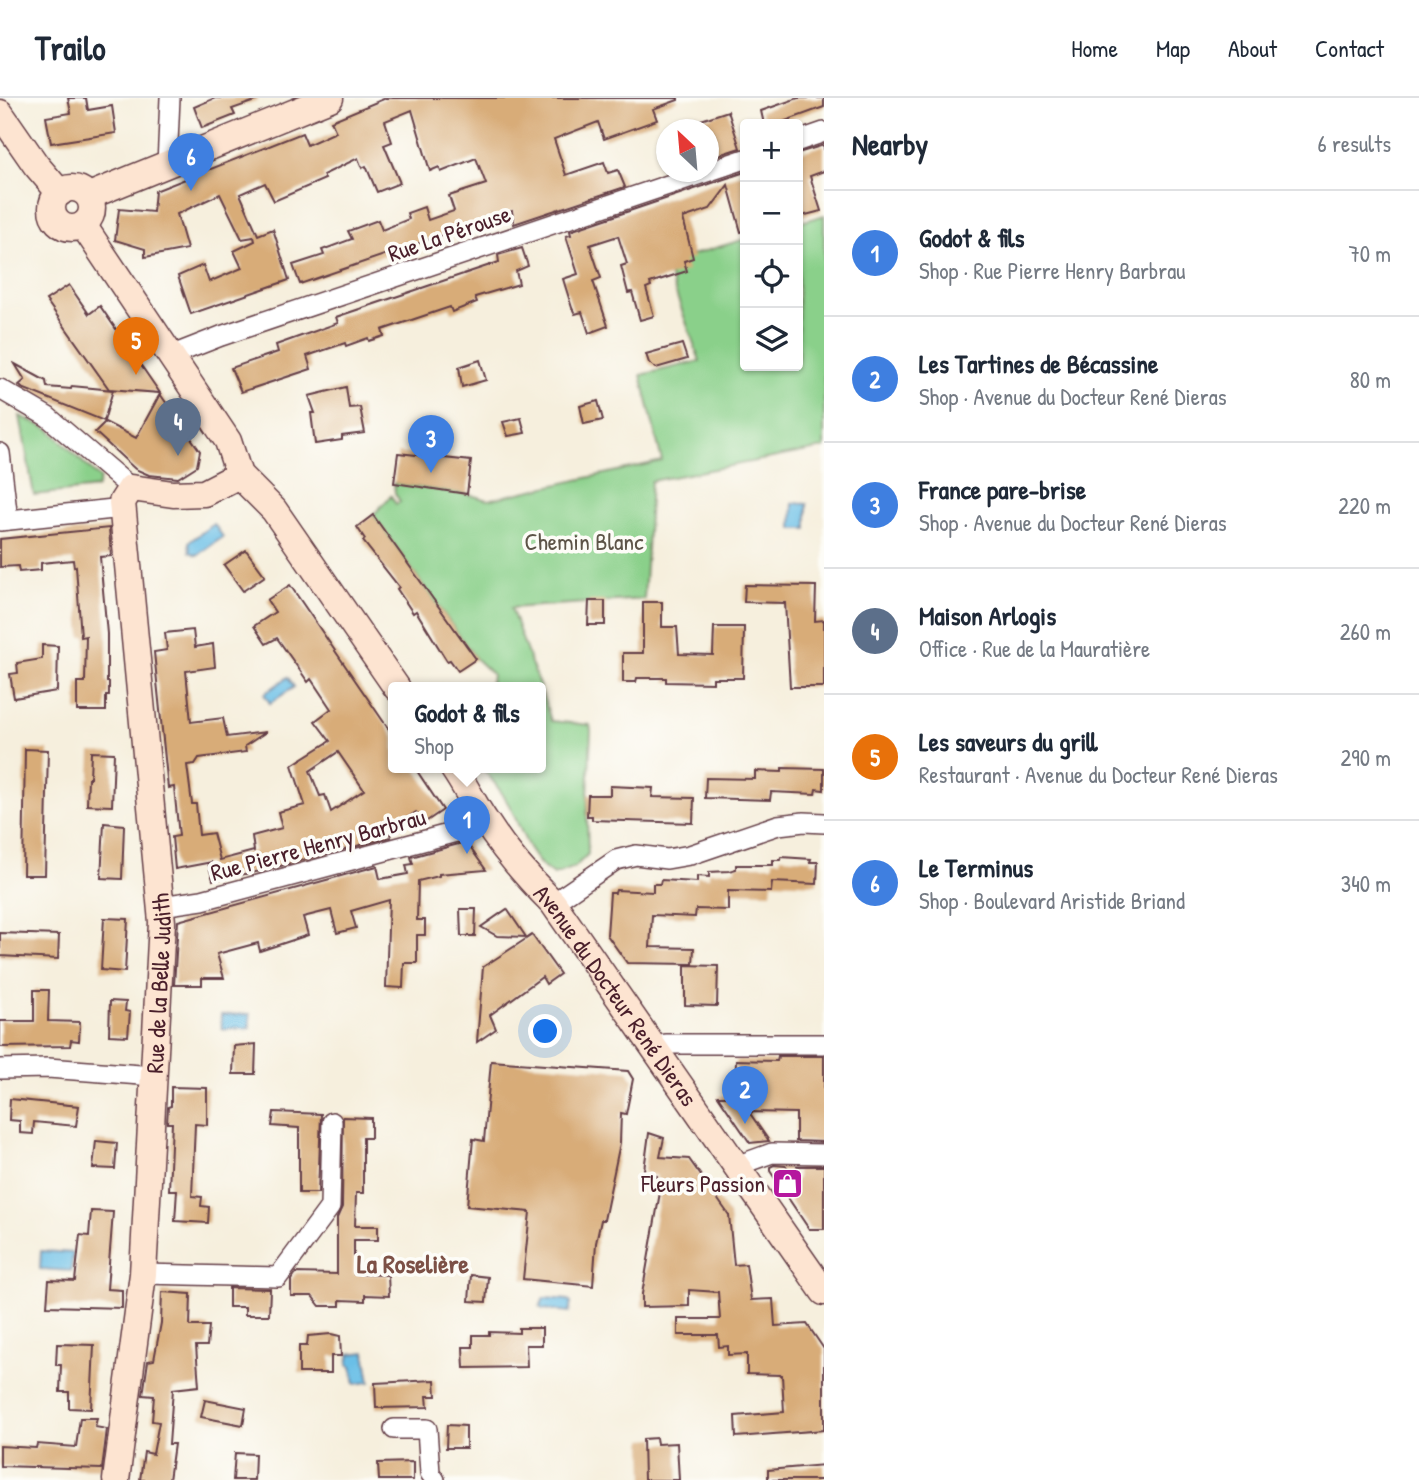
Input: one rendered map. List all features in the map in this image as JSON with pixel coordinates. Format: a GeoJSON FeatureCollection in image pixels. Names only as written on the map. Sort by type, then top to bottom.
{"type":"FeatureCollection","features":[{"type":"Feature","properties":{"kind":"main road"},"geometry":{"type":"LineString","coordinates":[[89,196],[330,98]]}},
{"type":"Feature","properties":{"kind":"main road"},"geometry":{"type":"LineString","coordinates":[[0,113],[36,165],[60,193]]}},
{"type":"Feature","properties":{"kind":"main road"},"geometry":{"type":"LineString","coordinates":[[72,188],[89,196],[93,209],[83,225],[76,228],[63,226],[54,217],[53,204],[60,193],[72,188]]}},
{"type":"Feature","properties":{"kind":"main road"},"geometry":{"type":"LineString","coordinates":[[83,225],[228,441],[239,475],[274,510],[393,682]]}},
{"type":"Feature","properties":{"kind":"main road"},"geometry":{"type":"LineString","coordinates":[[127,498],[204,493],[239,475]]}},
{"type":"Feature","properties":{"kind":"main road","name":"Rue de la Belle Judith"},"geometry":{"type":"LineString","coordinates":[[116,1480],[143,1274],[162,906],[127,498]]}},
{"type":"Feature","properties":{"kind":"main road","name":"Avenue du Docteur René Dieras"},"geometry":{"type":"LineString","coordinates":[[456,773],[484,819],[533,883],[553,903],[736,1166],[821,1282]]}},
{"type":"Feature","properties":{"kind":"street"},"geometry":{"type":"LineString","coordinates":[[167,165],[170,98]]}},
{"type":"Feature","properties":{"kind":"street"},"geometry":{"type":"LineString","coordinates":[[803,139],[824,132]]}},
{"type":"Feature","properties":{"kind":"street","name":"Rue La Pérouse"},"geometry":{"type":"LineString","coordinates":[[170,356],[234,331],[740,161]]}},
{"type":"Feature","properties":{"kind":"street"},"geometry":{"type":"LineString","coordinates":[[2,395],[48,418],[127,498]]}},
{"type":"Feature","properties":{"kind":"street"},"geometry":{"type":"LineString","coordinates":[[0,453],[4,521],[127,498]]}},
{"type":"Feature","properties":{"kind":"street","name":"Rue Pierre Henry Barbrau"},"geometry":{"type":"LineString","coordinates":[[162,906],[215,897],[456,832],[484,819]]}},
{"type":"Feature","properties":{"kind":"street"},"geometry":{"type":"LineString","coordinates":[[553,903],[616,860],[636,855],[667,859],[690,855],[778,825],[824,823]]}},
{"type":"Feature","properties":{"kind":"street"},"geometry":{"type":"LineString","coordinates":[[653,1047],[666,1044],[824,1044]]}},
{"type":"Feature","properties":{"kind":"street"},"geometry":{"type":"LineString","coordinates":[[0,1069],[48,1068],[154,1076]]}},
{"type":"Feature","properties":{"kind":"street"},"geometry":{"type":"LineString","coordinates":[[143,1274],[278,1278],[330,1207],[332,1122]]}},
{"type":"Feature","properties":{"kind":"street"},"geometry":{"type":"LineString","coordinates":[[736,1166],[772,1153],[824,1154]]}},
{"type":"Feature","properties":{"kind":"street"},"geometry":{"type":"LineString","coordinates":[[394,1429],[426,1429],[430,1473],[435,1480]]}},
{"type":"Feature","properties":{"kind":"green space","name":"Chemin Blanc"},"geometry":{"type":"Polygon","coordinates":[[[824,215],[824,448],[651,481],[644,599],[511,608],[538,682],[491,682],[492,674],[476,659],[373,515],[391,496],[396,504],[400,502],[394,483],[467,494],[488,500],[662,461],[641,375],[700,361],[665,263],[740,240],[740,371],[803,371],[803,221],[824,215]]]}},
{"type":"Feature","properties":{"kind":"green space"},"geometry":{"type":"Polygon","coordinates":[[[20,416],[49,429],[100,479],[97,488],[34,495],[20,416]]]}},
{"type":"Feature","properties":{"kind":"green space"},"geometry":{"type":"Polygon","coordinates":[[[546,706],[551,721],[590,725],[588,854],[575,867],[554,875],[532,853],[497,786],[486,773],[546,773],[546,706]]]}},
{"type":"Feature","properties":{"kind":"water"},"geometry":{"type":"Polygon","coordinates":[[[793,503],[807,504],[807,529],[792,529],[793,503]]]}},
{"type":"Feature","properties":{"kind":"water"},"geometry":{"type":"Polygon","coordinates":[[[214,524],[223,537],[197,555],[190,552],[189,542],[214,524]]]}},
{"type":"Feature","properties":{"kind":"water"},"geometry":{"type":"Polygon","coordinates":[[[288,677],[294,687],[270,703],[264,694],[288,677]]]}},
{"type":"Feature","properties":{"kind":"water"},"geometry":{"type":"Polygon","coordinates":[[[250,1014],[250,1028],[222,1029],[221,1015],[250,1014]]]}},
{"type":"Feature","properties":{"kind":"water"},"geometry":{"type":"Polygon","coordinates":[[[41,1251],[73,1253],[71,1271],[40,1269],[41,1251]]]}},
{"type":"Feature","properties":{"kind":"water"},"geometry":{"type":"Polygon","coordinates":[[[544,1298],[568,1300],[571,1303],[569,1312],[543,1309],[540,1307],[544,1298]]]}},
{"type":"Feature","properties":{"kind":"water"},"geometry":{"type":"Polygon","coordinates":[[[365,1352],[370,1382],[355,1384],[352,1367],[348,1364],[350,1354],[365,1352]]]}},
{"type":"Feature","properties":{"kind":"building"},"geometry":{"type":"Polygon","coordinates":[[[68,98],[86,98],[88,110],[112,106],[116,133],[51,143],[46,117],[71,113],[68,98]]]}},
{"type":"Feature","properties":{"kind":"building"},"geometry":{"type":"Polygon","coordinates":[[[215,98],[258,100],[232,109],[235,115],[202,128],[194,107],[215,98]]]}},
{"type":"Feature","properties":{"kind":"building"},"geometry":{"type":"Polygon","coordinates":[[[386,98],[678,98],[653,109],[656,120],[604,139],[598,122],[554,139],[566,175],[604,162],[608,173],[618,170],[625,187],[514,224],[512,211],[300,284],[293,265],[324,255],[322,250],[352,239],[348,231],[378,220],[382,230],[409,219],[407,213],[424,207],[428,220],[454,211],[449,196],[486,184],[476,158],[441,172],[439,167],[430,171],[412,110],[385,121],[392,142],[384,145],[400,183],[377,192],[366,166],[362,168],[358,158],[323,175],[325,179],[274,201],[265,183],[240,194],[258,235],[273,229],[289,280],[191,314],[178,276],[203,265],[209,282],[242,268],[234,251],[255,241],[254,237],[242,239],[220,194],[177,214],[187,249],[145,257],[145,249],[115,240],[119,209],[153,212],[155,191],[302,133],[307,145],[336,132],[331,121],[386,98]]]}},
{"type":"Feature","properties":{"kind":"building"},"geometry":{"type":"Polygon","coordinates":[[[798,98],[824,98],[824,107],[791,119],[763,119],[761,111],[798,98]]]}},
{"type":"Feature","properties":{"kind":"building"},"geometry":{"type":"Polygon","coordinates":[[[728,111],[740,148],[719,155],[719,119],[704,119],[728,111]]]}},
{"type":"Feature","properties":{"kind":"building"},"geometry":{"type":"Polygon","coordinates":[[[824,145],[824,171],[810,176],[821,211],[803,216],[803,182],[803,151],[824,145]]]}},
{"type":"Feature","properties":{"kind":"building"},"geometry":{"type":"Polygon","coordinates":[[[740,174],[740,228],[728,185],[710,209],[683,218],[693,258],[684,261],[687,271],[650,283],[651,286],[646,288],[654,316],[640,320],[632,292],[628,293],[621,266],[627,264],[618,236],[590,245],[601,278],[593,281],[608,326],[589,333],[582,312],[575,314],[572,308],[563,279],[578,274],[566,236],[571,235],[570,231],[740,174]]]}},
{"type":"Feature","properties":{"kind":"building"},"geometry":{"type":"Polygon","coordinates":[[[522,248],[528,266],[516,271],[519,284],[475,297],[477,302],[452,312],[450,307],[382,330],[384,336],[369,341],[368,338],[346,346],[345,343],[307,356],[311,369],[241,392],[231,368],[278,352],[276,345],[338,323],[336,317],[499,262],[498,255],[522,248]]]}},
{"type":"Feature","properties":{"kind":"building"},"geometry":{"type":"Polygon","coordinates":[[[69,285],[89,314],[100,306],[160,393],[109,389],[46,300],[69,285]]]}},
{"type":"Feature","properties":{"kind":"building"},"geometry":{"type":"Polygon","coordinates":[[[682,344],[687,359],[656,368],[649,363],[646,354],[682,344]]]}},
{"type":"Feature","properties":{"kind":"building"},"geometry":{"type":"Polygon","coordinates":[[[480,360],[486,380],[462,387],[459,367],[480,360]]]}},
{"type":"Feature","properties":{"kind":"building"},"geometry":{"type":"Polygon","coordinates":[[[15,364],[46,381],[47,387],[71,389],[72,386],[113,390],[104,421],[22,388],[19,385],[25,380],[15,364]]]}},
{"type":"Feature","properties":{"kind":"building"},"geometry":{"type":"Polygon","coordinates":[[[346,387],[349,408],[360,407],[365,433],[315,444],[311,413],[315,413],[309,396],[346,387]]]}},
{"type":"Feature","properties":{"kind":"building"},"geometry":{"type":"Polygon","coordinates":[[[160,394],[200,451],[197,466],[178,478],[149,475],[135,469],[95,432],[105,422],[136,438],[160,394]]]}},
{"type":"Feature","properties":{"kind":"building"},"geometry":{"type":"Polygon","coordinates":[[[598,401],[603,420],[584,424],[580,406],[598,401]]]}},
{"type":"Feature","properties":{"kind":"building"},"geometry":{"type":"Polygon","coordinates":[[[521,418],[525,433],[508,436],[503,422],[521,418]]]}},
{"type":"Feature","properties":{"kind":"building"},"geometry":{"type":"Polygon","coordinates":[[[398,453],[471,461],[467,494],[394,483],[398,453]]]}},
{"type":"Feature","properties":{"kind":"building"},"geometry":{"type":"Polygon","coordinates":[[[373,515],[476,659],[458,671],[450,660],[447,661],[416,611],[413,613],[397,589],[399,587],[363,541],[365,539],[357,527],[373,515]]]}},
{"type":"Feature","properties":{"kind":"building"},"geometry":{"type":"Polygon","coordinates":[[[109,528],[111,556],[100,557],[109,696],[106,696],[106,711],[77,711],[77,682],[85,682],[86,636],[81,637],[76,566],[74,567],[73,560],[41,563],[41,570],[19,572],[18,566],[0,567],[0,539],[109,528]]]}},
{"type":"Feature","properties":{"kind":"building"},"geometry":{"type":"Polygon","coordinates":[[[246,550],[265,576],[243,591],[224,565],[246,550]]]}},
{"type":"Feature","properties":{"kind":"building"},"geometry":{"type":"Polygon","coordinates":[[[290,585],[388,728],[388,773],[418,773],[443,810],[424,823],[416,812],[389,830],[391,837],[261,871],[213,880],[208,863],[212,862],[175,869],[172,837],[179,836],[174,787],[168,788],[154,652],[167,650],[165,633],[193,630],[195,647],[213,644],[215,667],[186,671],[191,722],[223,718],[227,737],[266,732],[245,746],[246,752],[199,758],[195,764],[187,765],[192,804],[196,804],[199,835],[213,833],[220,860],[254,851],[252,836],[282,828],[278,812],[305,805],[292,765],[330,741],[315,721],[331,709],[311,679],[308,682],[277,638],[266,644],[254,626],[275,612],[267,600],[290,585]],[[338,752],[310,771],[320,796],[325,795],[331,812],[364,790],[338,752]]]}},
{"type":"Feature","properties":{"kind":"building"},"geometry":{"type":"Polygon","coordinates":[[[745,585],[816,586],[815,621],[824,620],[824,687],[790,687],[785,603],[744,602],[745,585]]]}},
{"type":"Feature","properties":{"kind":"building"},"geometry":{"type":"Polygon","coordinates":[[[589,601],[605,601],[605,625],[588,625],[589,601]]]}},
{"type":"Feature","properties":{"kind":"building"},"geometry":{"type":"Polygon","coordinates":[[[643,602],[662,602],[662,627],[677,627],[679,654],[713,655],[714,627],[744,627],[743,678],[713,678],[713,683],[666,682],[666,678],[637,678],[636,682],[623,682],[623,653],[643,653],[643,602]]]}},
{"type":"Feature","properties":{"kind":"building"},"geometry":{"type":"Polygon","coordinates":[[[42,645],[58,646],[57,691],[14,698],[10,674],[18,673],[17,663],[42,659],[42,645]]]}},
{"type":"Feature","properties":{"kind":"building"},"geometry":{"type":"Polygon","coordinates":[[[25,749],[48,750],[45,875],[23,875],[25,749]]]}},
{"type":"Feature","properties":{"kind":"building"},"geometry":{"type":"Polygon","coordinates":[[[91,752],[114,753],[112,806],[87,805],[91,752]]]}},
{"type":"Feature","properties":{"kind":"building"},"geometry":{"type":"Polygon","coordinates":[[[782,768],[824,769],[824,790],[816,789],[815,794],[771,792],[770,800],[705,798],[706,778],[755,779],[755,771],[782,772],[782,768]]]}},
{"type":"Feature","properties":{"kind":"building"},"geometry":{"type":"Polygon","coordinates":[[[610,786],[653,788],[652,797],[694,798],[693,823],[592,820],[592,816],[587,816],[588,795],[610,795],[610,786]]]}},
{"type":"Feature","properties":{"kind":"building"},"geometry":{"type":"Polygon","coordinates":[[[104,823],[124,825],[122,879],[101,878],[104,823]]]}},
{"type":"Feature","properties":{"kind":"building"},"geometry":{"type":"Polygon","coordinates":[[[466,842],[486,870],[439,874],[418,881],[417,920],[425,920],[425,935],[417,935],[417,963],[404,963],[403,988],[386,987],[389,900],[351,911],[356,928],[337,933],[331,910],[303,917],[308,935],[260,951],[258,943],[217,954],[224,978],[202,978],[202,985],[174,985],[178,921],[377,866],[380,879],[408,874],[406,865],[413,864],[411,857],[466,842]]]}},
{"type":"Feature","properties":{"kind":"building"},"geometry":{"type":"Polygon","coordinates":[[[781,857],[818,862],[817,884],[772,882],[771,892],[728,891],[728,910],[696,909],[695,917],[652,915],[650,947],[694,948],[693,964],[627,963],[607,935],[610,893],[615,893],[616,890],[653,892],[653,884],[660,884],[661,880],[697,882],[697,876],[709,877],[709,872],[729,871],[736,869],[736,865],[773,865],[773,860],[780,860],[781,857]]]}},
{"type":"Feature","properties":{"kind":"building"},"geometry":{"type":"Polygon","coordinates":[[[460,909],[476,909],[475,936],[461,936],[460,909]]]}},
{"type":"Feature","properties":{"kind":"building"},"geometry":{"type":"Polygon","coordinates":[[[507,909],[526,937],[497,936],[481,927],[507,909]]]}},
{"type":"Feature","properties":{"kind":"building"},"geometry":{"type":"Polygon","coordinates":[[[104,918],[128,919],[125,972],[101,970],[104,918]]]}},
{"type":"Feature","properties":{"kind":"building"},"geometry":{"type":"Polygon","coordinates":[[[0,933],[59,935],[58,959],[0,956],[0,933]]]}},
{"type":"Feature","properties":{"kind":"building"},"geometry":{"type":"Polygon","coordinates":[[[532,935],[560,974],[546,984],[542,977],[490,1015],[496,1029],[477,1042],[483,967],[532,935]]]}},
{"type":"Feature","properties":{"kind":"building"},"geometry":{"type":"Polygon","coordinates":[[[685,965],[718,966],[717,1006],[685,1005],[685,965]]]}},
{"type":"Feature","properties":{"kind":"building"},"geometry":{"type":"Polygon","coordinates":[[[34,990],[49,990],[48,1021],[80,1022],[79,1041],[71,1040],[70,1046],[0,1047],[0,1021],[34,1021],[34,990]]]}},
{"type":"Feature","properties":{"kind":"building"},"geometry":{"type":"Polygon","coordinates":[[[110,1001],[126,1002],[125,1011],[130,1012],[128,1036],[109,1035],[110,1001]]]}},
{"type":"Feature","properties":{"kind":"building"},"geometry":{"type":"Polygon","coordinates":[[[256,1044],[255,1074],[233,1074],[234,1046],[256,1044]]]}},
{"type":"Feature","properties":{"kind":"building"},"geometry":{"type":"Polygon","coordinates":[[[778,1056],[824,1056],[824,1142],[796,1141],[796,1113],[749,1112],[769,1141],[750,1143],[718,1096],[735,1096],[736,1060],[777,1061],[778,1056]]]}},
{"type":"Feature","properties":{"kind":"building"},"geometry":{"type":"Polygon","coordinates":[[[491,1061],[628,1071],[633,1079],[626,1114],[621,1113],[620,1143],[604,1220],[601,1220],[596,1243],[593,1286],[523,1279],[530,1212],[467,1206],[473,1139],[484,1141],[491,1061]]]}},
{"type":"Feature","properties":{"kind":"building"},"geometry":{"type":"Polygon","coordinates":[[[171,1087],[207,1088],[207,1125],[195,1124],[192,1196],[202,1197],[201,1206],[209,1207],[208,1223],[175,1221],[177,1190],[169,1190],[172,1123],[167,1123],[171,1087]]]}},
{"type":"Feature","properties":{"kind":"building"},"geometry":{"type":"Polygon","coordinates":[[[10,1099],[79,1106],[76,1126],[34,1122],[33,1134],[20,1133],[20,1121],[9,1120],[10,1099]]]}},
{"type":"Feature","properties":{"kind":"building"},"geometry":{"type":"Polygon","coordinates":[[[274,1112],[321,1114],[318,1193],[299,1193],[299,1128],[272,1126],[274,1112]]]}},
{"type":"Feature","properties":{"kind":"building"},"geometry":{"type":"Polygon","coordinates":[[[343,1117],[371,1118],[371,1138],[363,1138],[363,1193],[356,1193],[355,1226],[378,1226],[378,1240],[354,1240],[354,1274],[388,1275],[389,1296],[365,1295],[365,1301],[340,1300],[340,1306],[320,1306],[312,1296],[291,1296],[291,1280],[296,1273],[337,1274],[337,1218],[342,1207],[343,1117]]]}},
{"type":"Feature","properties":{"kind":"building"},"geometry":{"type":"Polygon","coordinates":[[[649,1133],[664,1138],[660,1157],[689,1159],[729,1215],[734,1265],[746,1264],[751,1300],[773,1299],[775,1326],[807,1324],[824,1349],[824,1430],[736,1437],[735,1416],[784,1412],[782,1375],[747,1374],[747,1354],[728,1355],[728,1346],[719,1347],[718,1335],[678,1335],[678,1319],[720,1319],[718,1292],[689,1290],[689,1306],[642,1307],[662,1181],[656,1180],[657,1176],[645,1173],[644,1170],[649,1133]]]}},
{"type":"Feature","properties":{"kind":"building"},"geometry":{"type":"Polygon","coordinates":[[[96,1141],[117,1143],[115,1169],[93,1168],[96,1141]]]}},
{"type":"Feature","properties":{"kind":"building"},"geometry":{"type":"Polygon","coordinates":[[[786,1166],[797,1181],[797,1166],[824,1166],[824,1229],[809,1229],[770,1171],[770,1167],[786,1166]]]}},
{"type":"Feature","properties":{"kind":"building"},"geometry":{"type":"Polygon","coordinates":[[[91,1211],[113,1212],[107,1289],[122,1290],[122,1308],[47,1306],[49,1280],[75,1281],[80,1235],[89,1236],[91,1211]]]}},
{"type":"Feature","properties":{"kind":"building"},"geometry":{"type":"Polygon","coordinates":[[[471,1275],[488,1277],[486,1302],[469,1301],[471,1275]]]}},
{"type":"Feature","properties":{"kind":"building"},"geometry":{"type":"Polygon","coordinates":[[[229,1288],[270,1289],[269,1315],[245,1315],[245,1307],[229,1307],[229,1288]]]}},
{"type":"Feature","properties":{"kind":"building"},"geometry":{"type":"Polygon","coordinates":[[[162,1292],[191,1294],[190,1326],[209,1326],[207,1346],[196,1346],[199,1386],[173,1389],[169,1444],[174,1444],[169,1480],[140,1480],[144,1452],[153,1454],[159,1422],[152,1421],[154,1396],[143,1395],[148,1361],[154,1360],[161,1323],[162,1292]]]}},
{"type":"Feature","properties":{"kind":"building"},"geometry":{"type":"Polygon","coordinates":[[[519,1328],[542,1328],[542,1345],[526,1345],[527,1367],[464,1368],[463,1347],[473,1347],[473,1335],[489,1335],[489,1332],[519,1333],[519,1328]]]}},
{"type":"Feature","properties":{"kind":"building"},"geometry":{"type":"Polygon","coordinates":[[[308,1336],[340,1336],[341,1356],[331,1356],[331,1373],[299,1373],[299,1346],[307,1346],[308,1336]]]}},
{"type":"Feature","properties":{"kind":"building"},"geometry":{"type":"Polygon","coordinates":[[[57,1344],[94,1345],[91,1409],[69,1408],[69,1392],[60,1392],[61,1365],[56,1365],[57,1344]]]}},
{"type":"Feature","properties":{"kind":"building"},"geometry":{"type":"Polygon","coordinates":[[[435,1380],[436,1396],[427,1396],[428,1407],[376,1408],[375,1383],[435,1380]]]}},
{"type":"Feature","properties":{"kind":"building"},"geometry":{"type":"Polygon","coordinates":[[[205,1400],[246,1408],[243,1425],[201,1417],[205,1400]]]}},
{"type":"Feature","properties":{"kind":"building"},"geometry":{"type":"Polygon","coordinates":[[[80,1418],[97,1418],[95,1427],[107,1429],[102,1469],[0,1466],[0,1446],[36,1448],[37,1444],[76,1447],[80,1418]]]}},
{"type":"Feature","properties":{"kind":"building"},"geometry":{"type":"Polygon","coordinates":[[[447,1425],[466,1426],[466,1448],[446,1448],[447,1425]]]}},
{"type":"Feature","properties":{"kind":"building"},"geometry":{"type":"Polygon","coordinates":[[[656,1438],[657,1444],[677,1443],[679,1480],[644,1480],[643,1439],[656,1438]]]}},
{"type":"Feature","properties":{"kind":"building"},"geometry":{"type":"Polygon","coordinates":[[[235,1453],[255,1454],[254,1480],[233,1480],[235,1453]]]}},
{"type":"Feature","properties":{"kind":"building"},"geometry":{"type":"Polygon","coordinates":[[[413,1462],[413,1480],[379,1480],[378,1463],[413,1462]]]}},
{"type":"Feature","properties":{"kind":"building"},"geometry":{"type":"Polygon","coordinates":[[[824,1465],[824,1480],[768,1480],[768,1470],[824,1465]]]}},
{"type":"Feature","properties":{"kind":"place","name":"Le Terminus"},"geometry":{"type":"Point","coordinates":[191,191]}},
{"type":"Feature","properties":{"kind":"place","name":"Les saveurs du grill"},"geometry":{"type":"Point","coordinates":[136,375]}},
{"type":"Feature","properties":{"kind":"place","name":"Maison Arlogis"},"geometry":{"type":"Point","coordinates":[178,456]}},
{"type":"Feature","properties":{"kind":"place","name":"France pare-brise"},"geometry":{"type":"Point","coordinates":[431,473]}},
{"type":"Feature","properties":{"kind":"place","name":"Godot & fils"},"geometry":{"type":"Point","coordinates":[467,854]}},
{"type":"Feature","properties":{"kind":"place","name":"Les Tartines de Bécassine"},"geometry":{"type":"Point","coordinates":[745,1124]}},
{"type":"Feature","properties":{"kind":"place","name":"Fleurs Passion"},"geometry":{"type":"Point","coordinates":[788,1183]}},
{"type":"Feature","properties":{"kind":"district","name":"La Roselière"},"geometry":{"type":"Point","coordinates":[413,1263]}}]}
